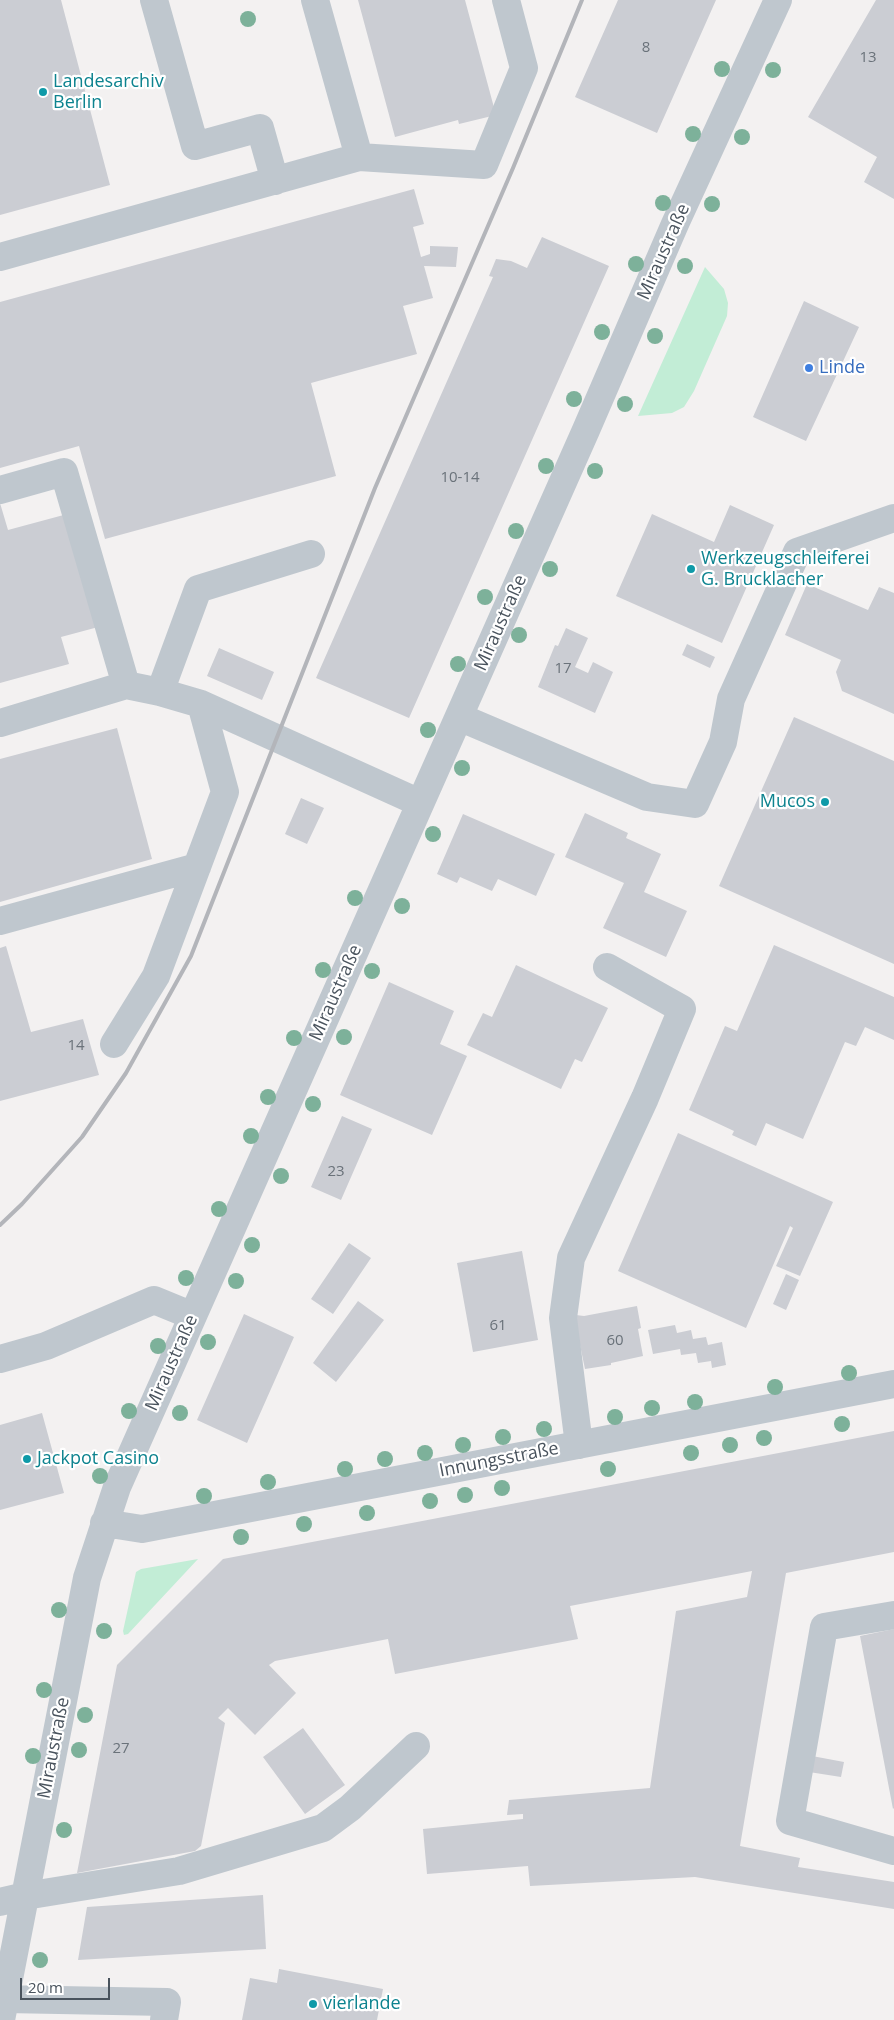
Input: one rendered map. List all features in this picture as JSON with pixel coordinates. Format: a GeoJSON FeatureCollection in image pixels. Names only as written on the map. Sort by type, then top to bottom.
{"type":"FeatureCollection","features":[{"type":"Feature","properties":{"kind":"street"},"geometry":{"type":"LineString","coordinates":[[154,0],[195,146],[260,128],[275,181]]}},
{"type":"Feature","properties":{"kind":"street"},"geometry":{"type":"LineString","coordinates":[[315,0],[359,157]]}},
{"type":"Feature","properties":{"kind":"street"},"geometry":{"type":"LineString","coordinates":[[0,257],[359,157],[484,165],[524,68],[506,0]]}},
{"type":"Feature","properties":{"kind":"street","name":"Miraustraße"},"geometry":{"type":"LineString","coordinates":[[3,2010],[12,1899],[87,1578],[117,1488],[586,430],[675,224],[778,0]]}},
{"type":"Feature","properties":{"kind":"street"},"geometry":{"type":"LineString","coordinates":[[0,490],[64,472],[126,685]]}},
{"type":"Feature","properties":{"kind":"street"},"geometry":{"type":"LineString","coordinates":[[459,717],[647,797],[695,804],[723,742],[731,699],[797,552],[894,518]]}},
{"type":"Feature","properties":{"kind":"street"},"geometry":{"type":"LineString","coordinates":[[160,692],[198,589],[311,554]]}},
{"type":"Feature","properties":{"kind":"street"},"geometry":{"type":"LineString","coordinates":[[0,723],[126,685],[160,692],[200,704],[420,803]]}},
{"type":"Feature","properties":{"kind":"street"},"geometry":{"type":"LineString","coordinates":[[114,1044],[156,976],[225,792],[200,704]]}},
{"type":"Feature","properties":{"kind":"street"},"geometry":{"type":"LineString","coordinates":[[0,921],[197,867]]}},
{"type":"Feature","properties":{"kind":"street"},"geometry":{"type":"LineString","coordinates":[[579,1445],[563,1318],[570,1258],[646,1098],[682,1009],[607,966]]}},
{"type":"Feature","properties":{"kind":"street"},"geometry":{"type":"LineString","coordinates":[[0,1360],[46,1346],[154,1300],[193,1316]]}},
{"type":"Feature","properties":{"kind":"street","name":"Innungsstraße"},"geometry":{"type":"LineString","coordinates":[[104,1523],[142,1529],[894,1384]]}},
{"type":"Feature","properties":{"kind":"street"},"geometry":{"type":"LineString","coordinates":[[894,1615],[824,1627],[790,1821],[894,1851]]}},
{"type":"Feature","properties":{"kind":"street"},"geometry":{"type":"LineString","coordinates":[[12,1899],[179,1871],[322,1828],[350,1808],[416,1746]]}},
{"type":"Feature","properties":{"kind":"street"},"geometry":{"type":"LineString","coordinates":[[3,2010],[167,2002],[164,2020]]}},
{"type":"Feature","properties":{"kind":"green space"},"geometry":{"type":"Polygon","coordinates":[[[705,267],[724,289],[728,303],[727,316],[694,391],[684,407],[672,413],[638,416],[705,267]]]}},
{"type":"Feature","properties":{"kind":"green space"},"geometry":{"type":"Polygon","coordinates":[[[198,1559],[128,1634],[124,1635],[123,1631],[136,1572],[141,1569],[198,1559]]]}},
{"type":"Feature","properties":{"kind":"building","name":"Landesarchiv Berlin"},"geometry":{"type":"Polygon","coordinates":[[[0,0],[61,0],[110,185],[0,215],[0,0]]]}},
{"type":"Feature","properties":{"kind":"building"},"geometry":{"type":"Polygon","coordinates":[[[358,0],[465,0],[496,115],[459,124],[458,120],[395,137],[358,0]]]}},
{"type":"Feature","properties":{"kind":"building"},"geometry":{"type":"Polygon","coordinates":[[[618,0],[716,0],[657,133],[575,97],[618,0]]]}},
{"type":"Feature","properties":{"kind":"building"},"geometry":{"type":"Polygon","coordinates":[[[876,0],[894,0],[894,199],[864,182],[877,157],[808,117],[876,0]]]}},
{"type":"Feature","properties":{"kind":"building"},"geometry":{"type":"Polygon","coordinates":[[[414,189],[424,224],[413,227],[421,257],[430,254],[430,246],[458,247],[456,267],[424,266],[433,298],[403,306],[417,354],[311,383],[336,476],[105,539],[79,446],[0,468],[0,302],[414,189]]]}},
{"type":"Feature","properties":{"kind":"building"},"geometry":{"type":"Polygon","coordinates":[[[542,237],[609,266],[409,718],[316,678],[493,277],[489,276],[496,259],[511,261],[527,268],[542,237]]]}},
{"type":"Feature","properties":{"kind":"building"},"geometry":{"type":"Polygon","coordinates":[[[804,301],[859,327],[806,441],[753,417],[804,301]]]}},
{"type":"Feature","properties":{"kind":"building"},"geometry":{"type":"Polygon","coordinates":[[[0,503],[8,530],[71,513],[102,626],[61,637],[69,664],[0,683],[0,503]]]}},
{"type":"Feature","properties":{"kind":"building","name":"Werkzeugschleiferei G. Brucklacher"},"geometry":{"type":"Polygon","coordinates":[[[730,505],[774,525],[722,643],[616,596],[652,514],[714,542],[730,505]]]}},
{"type":"Feature","properties":{"kind":"building"},"geometry":{"type":"Polygon","coordinates":[[[807,584],[868,610],[879,587],[894,593],[894,714],[842,691],[836,672],[841,660],[785,635],[807,584]]]}},
{"type":"Feature","properties":{"kind":"building"},"geometry":{"type":"Polygon","coordinates":[[[566,628],[588,638],[575,667],[588,673],[593,662],[613,672],[595,713],[538,687],[555,645],[558,646],[566,628]]]}},
{"type":"Feature","properties":{"kind":"building"},"geometry":{"type":"Polygon","coordinates":[[[687,644],[715,657],[710,668],[682,655],[687,644]]]}},
{"type":"Feature","properties":{"kind":"building"},"geometry":{"type":"Polygon","coordinates":[[[219,648],[274,672],[262,700],[207,676],[219,648]]]}},
{"type":"Feature","properties":{"kind":"building","name":"Mucos"},"geometry":{"type":"Polygon","coordinates":[[[794,717],[894,761],[894,964],[719,886],[794,717]]]}},
{"type":"Feature","properties":{"kind":"building"},"geometry":{"type":"Polygon","coordinates":[[[117,728],[152,859],[0,902],[0,759],[117,728]]]}},
{"type":"Feature","properties":{"kind":"building"},"geometry":{"type":"Polygon","coordinates":[[[301,798],[324,808],[307,844],[285,834],[301,798]]]}},
{"type":"Feature","properties":{"kind":"building"},"geometry":{"type":"Polygon","coordinates":[[[585,813],[628,833],[626,838],[661,854],[644,892],[687,911],[666,957],[603,928],[624,883],[565,857],[585,813]]]}},
{"type":"Feature","properties":{"kind":"building"},"geometry":{"type":"Polygon","coordinates":[[[463,814],[555,854],[536,896],[498,879],[492,891],[460,877],[457,883],[437,874],[463,814]]]}},
{"type":"Feature","properties":{"kind":"building"},"geometry":{"type":"Polygon","coordinates":[[[774,945],[894,997],[894,1040],[865,1027],[856,1046],[845,1042],[803,1139],[766,1123],[756,1146],[732,1135],[734,1131],[689,1110],[725,1026],[737,1031],[774,945]]]}},
{"type":"Feature","properties":{"kind":"building"},"geometry":{"type":"Polygon","coordinates":[[[6,946],[31,1032],[83,1019],[99,1075],[0,1101],[0,948],[6,946]]]}},
{"type":"Feature","properties":{"kind":"building"},"geometry":{"type":"Polygon","coordinates":[[[516,965],[608,1008],[582,1062],[575,1059],[561,1089],[467,1045],[483,1013],[492,1017],[516,965]]]}},
{"type":"Feature","properties":{"kind":"building"},"geometry":{"type":"Polygon","coordinates":[[[389,982],[454,1011],[440,1044],[467,1056],[432,1135],[340,1095],[389,982]]]}},
{"type":"Feature","properties":{"kind":"building"},"geometry":{"type":"Polygon","coordinates":[[[342,1116],[372,1129],[341,1200],[311,1187],[342,1116]]]}},
{"type":"Feature","properties":{"kind":"building"},"geometry":{"type":"Polygon","coordinates":[[[678,1133],[833,1202],[800,1276],[776,1266],[793,1228],[790,1226],[746,1328],[618,1271],[678,1133]]]}},
{"type":"Feature","properties":{"kind":"building"},"geometry":{"type":"Polygon","coordinates":[[[349,1243],[371,1258],[333,1314],[311,1299],[349,1243]]]}},
{"type":"Feature","properties":{"kind":"building"},"geometry":{"type":"Polygon","coordinates":[[[522,1251],[538,1340],[473,1352],[457,1263],[522,1251]]]}},
{"type":"Feature","properties":{"kind":"building"},"geometry":{"type":"Polygon","coordinates":[[[786,1274],[799,1280],[786,1310],[773,1304],[786,1274]]]}},
{"type":"Feature","properties":{"kind":"building"},"geometry":{"type":"Polygon","coordinates":[[[358,1301],[384,1320],[336,1382],[313,1363],[358,1301]]]}},
{"type":"Feature","properties":{"kind":"building"},"geometry":{"type":"Polygon","coordinates":[[[637,1306],[641,1328],[638,1329],[643,1356],[611,1363],[611,1365],[585,1369],[576,1326],[576,1315],[584,1316],[637,1306]]]}},
{"type":"Feature","properties":{"kind":"building"},"geometry":{"type":"Polygon","coordinates":[[[244,1314],[294,1337],[247,1443],[197,1420],[244,1314]]]}},
{"type":"Feature","properties":{"kind":"building"},"geometry":{"type":"Polygon","coordinates":[[[675,1325],[677,1333],[691,1330],[693,1339],[706,1337],[708,1345],[722,1342],[726,1365],[712,1368],[711,1361],[698,1363],[696,1353],[681,1355],[680,1349],[653,1354],[648,1330],[675,1325]]]}},
{"type":"Feature","properties":{"kind":"building","name":"Jackpot Casino"},"geometry":{"type":"Polygon","coordinates":[[[42,1413],[64,1493],[0,1510],[0,1425],[42,1413]]]}},
{"type":"Feature","properties":{"kind":"building"},"geometry":{"type":"Polygon","coordinates":[[[894,1431],[894,1552],[786,1573],[740,1846],[800,1858],[798,1867],[894,1882],[894,1909],[695,1877],[530,1886],[528,1866],[427,1874],[423,1829],[523,1819],[523,1814],[507,1815],[509,1800],[650,1788],[676,1611],[747,1597],[752,1571],[570,1606],[578,1639],[395,1674],[388,1639],[275,1661],[269,1665],[296,1693],[255,1735],[228,1708],[218,1718],[225,1723],[201,1846],[195,1851],[77,1873],[117,1665],[223,1559],[894,1431]]]}},
{"type":"Feature","properties":{"kind":"building"},"geometry":{"type":"Polygon","coordinates":[[[894,1629],[894,1808],[893,1809],[860,1636],[894,1629]]]}},
{"type":"Feature","properties":{"kind":"building"},"geometry":{"type":"Polygon","coordinates":[[[303,1728],[345,1785],[305,1814],[263,1757],[303,1728]]]}},
{"type":"Feature","properties":{"kind":"building"},"geometry":{"type":"Polygon","coordinates":[[[812,1756],[844,1762],[841,1777],[809,1772],[812,1756]]]}},
{"type":"Feature","properties":{"kind":"building"},"geometry":{"type":"Polygon","coordinates":[[[263,1895],[266,1949],[78,1960],[87,1907],[263,1895]]]}},
{"type":"Feature","properties":{"kind":"building","name":"vierlande"},"geometry":{"type":"Polygon","coordinates":[[[279,1969],[383,1989],[377,2020],[242,2020],[250,1978],[277,1983],[279,1969]]]}},
{"type":"Feature","properties":{"kind":"railway"},"geometry":{"type":"LineString","coordinates":[[0,1225],[22,1204],[82,1137],[126,1073],[191,956],[375,488],[513,168],[582,0]]}},
{"type":"Feature","properties":{"kind":"place","name":"Landesarchiv Berlin"},"geometry":{"type":"Point","coordinates":[43,92]}},
{"type":"Feature","properties":{"kind":"place","name":"Linde"},"geometry":{"type":"Point","coordinates":[809,368]}},
{"type":"Feature","properties":{"kind":"place","name":"Werkzeugschleiferei G. Brucklacher"},"geometry":{"type":"Point","coordinates":[691,569]}},
{"type":"Feature","properties":{"kind":"place","name":"Mucos"},"geometry":{"type":"Point","coordinates":[825,802]}},
{"type":"Feature","properties":{"kind":"place","name":"Jackpot Casino"},"geometry":{"type":"Point","coordinates":[27,1459]}},
{"type":"Feature","properties":{"kind":"place","name":"vierlande"},"geometry":{"type":"Point","coordinates":[313,2004]}}]}
